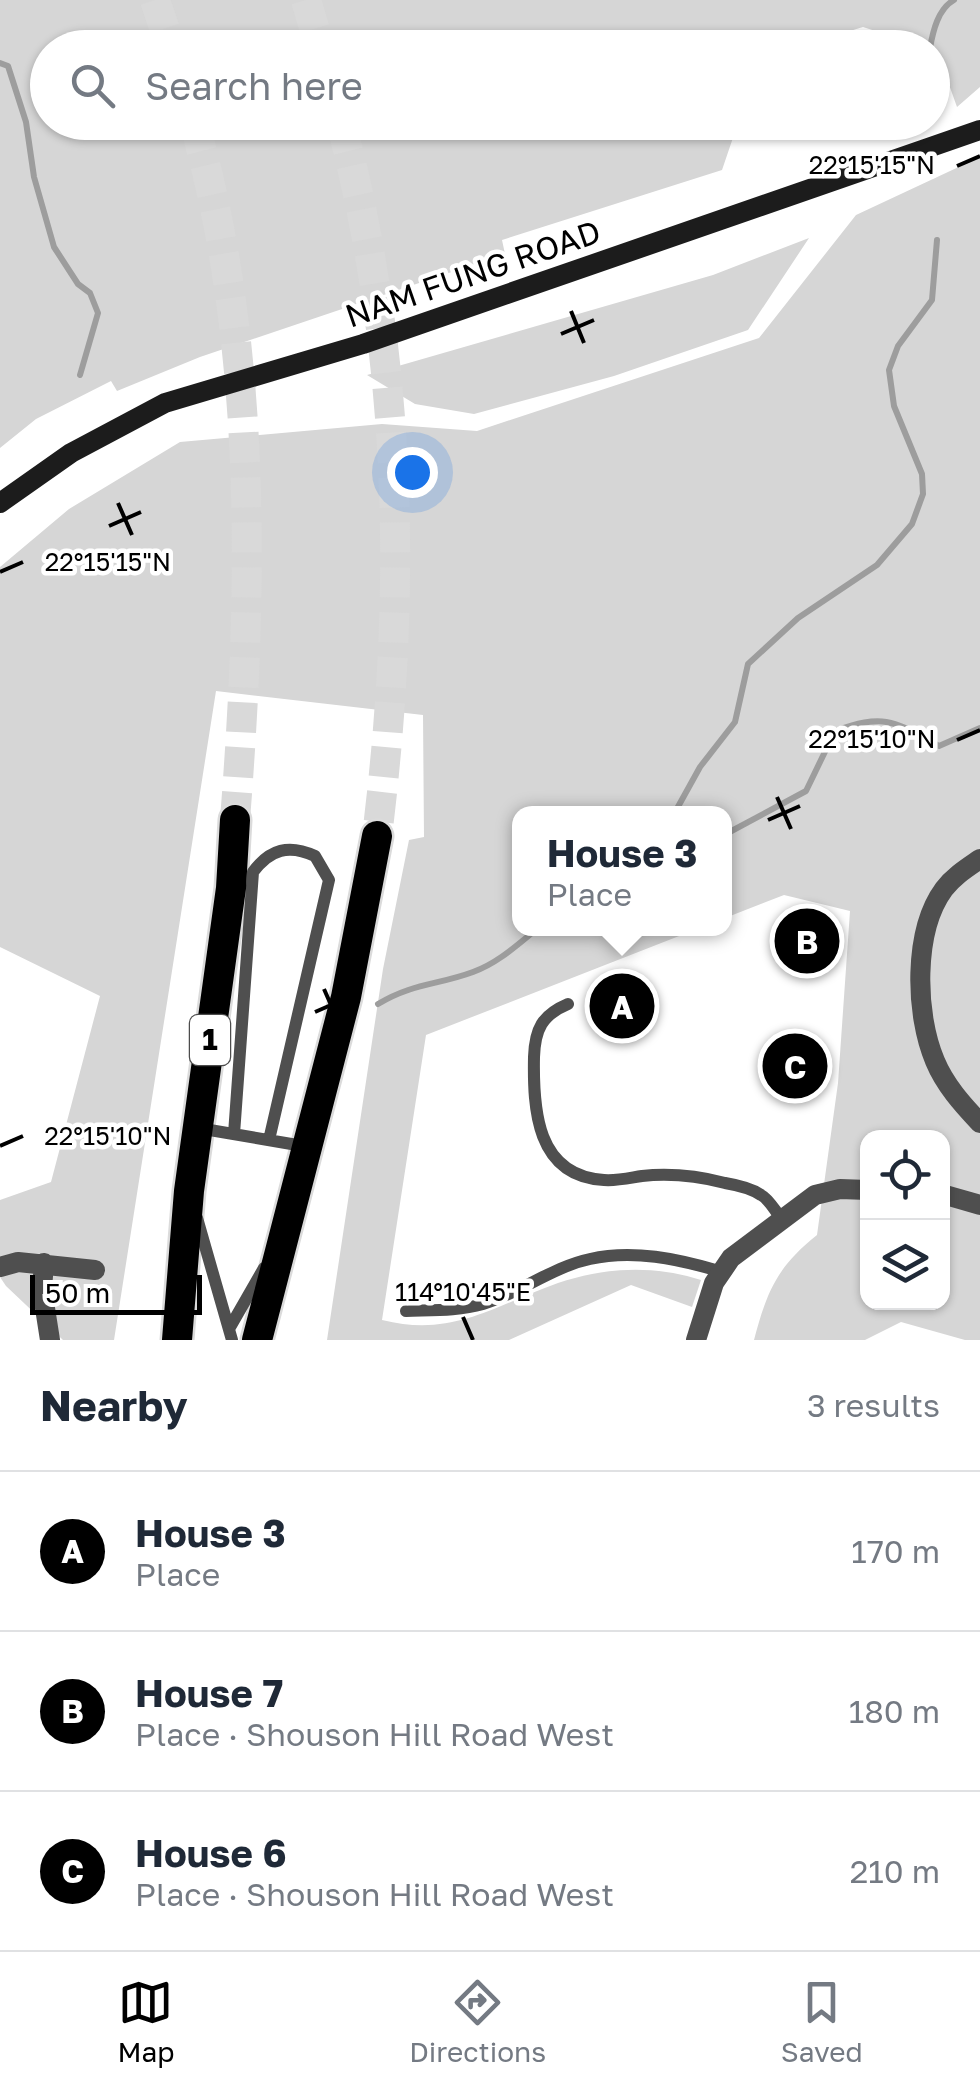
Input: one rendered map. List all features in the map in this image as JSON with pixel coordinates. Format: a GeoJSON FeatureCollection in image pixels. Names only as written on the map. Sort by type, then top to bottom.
{"type":"FeatureCollection","features":[{"type":"Feature","properties":{"kind":"highway","name":"1"},"geometry":{"type":"LineString","coordinates":[[177,1340],[190,1191],[231,888],[235,820]]}},
{"type":"Feature","properties":{"kind":"highway"},"geometry":{"type":"LineString","coordinates":[[236,1337],[290,1221],[353,967],[377,836]]}},
{"type":"Feature","properties":{"kind":"main road","name":"NAM FUNG ROAD"},"geometry":{"type":"LineString","coordinates":[[0,503],[86,444],[165,403],[363,344],[980,130]]}},
{"type":"Feature","properties":{"kind":"street"},"geometry":{"type":"LineString","coordinates":[[980,859],[952,880],[937,900],[924,945],[920,987],[934,1059],[953,1092],[980,1123]]}},
{"type":"Feature","properties":{"kind":"street"},"geometry":{"type":"LineString","coordinates":[[696,1340],[719,1272],[781,1218],[816,1195],[840,1189],[860,1190]]}},
{"type":"Feature","properties":{"kind":"street"},"geometry":{"type":"LineString","coordinates":[[950,1197],[980,1206]]}},
{"type":"Feature","properties":{"kind":"street"},"geometry":{"type":"LineString","coordinates":[[0,1266],[18,1262],[95,1270]]}},
{"type":"Feature","properties":{"kind":"street"},"geometry":{"type":"LineString","coordinates":[[44,1264],[42,1289],[50,1340]]}},
{"type":"Feature","properties":{"kind":"lane"},"geometry":{"type":"LineString","coordinates":[[234,1134],[253,872],[274,852],[289,848],[314,856],[329,880],[269,1140]]}},
{"type":"Feature","properties":{"kind":"lane"},"geometry":{"type":"LineString","coordinates":[[568,1004],[548,1014],[535,1039],[538,1124],[557,1160],[578,1174],[604,1180],[662,1175],[712,1179],[764,1196],[781,1218]]}},
{"type":"Feature","properties":{"kind":"lane"},"geometry":{"type":"LineString","coordinates":[[198,1128],[309,1147]]}},
{"type":"Feature","properties":{"kind":"lane"},"geometry":{"type":"LineString","coordinates":[[190,1191],[236,1337]]}},
{"type":"Feature","properties":{"kind":"lane"},"geometry":{"type":"LineString","coordinates":[[406,1311],[451,1310],[485,1303],[573,1263],[608,1255],[648,1256],[719,1272]]}},
{"type":"Feature","properties":{"kind":"shaded area"},"geometry":{"type":"Polygon","coordinates":[[[0,0],[980,0],[980,87],[957,107],[950,87],[950,30],[30,30],[30,140],[732,140],[722,170],[502,240],[505,254],[200,357],[117,391],[111,381],[36,419],[0,448],[0,0]]]}},
{"type":"Feature","properties":{"kind":"shaded area"},"geometry":{"type":"Polygon","coordinates":[[[980,157],[980,1340],[965,1340],[901,1322],[865,1340],[754,1340],[775,1281],[817,1235],[838,1083],[850,911],[784,895],[732,915],[732,806],[512,806],[512,936],[679,936],[426,1035],[382,1320],[431,1325],[453,1322],[558,1283],[630,1270],[666,1272],[701,1280],[692,1307],[631,1285],[509,1340],[327,1340],[383,969],[409,840],[424,837],[423,715],[216,691],[114,1340],[63,1340],[0,1277],[0,1200],[51,1182],[100,996],[0,947],[0,567],[69,509],[180,442],[382,424],[477,431],[759,338],[856,215],[980,157]]]}},
{"type":"Feature","properties":{"kind":"shaded area"},"geometry":{"type":"Polygon","coordinates":[[[809,238],[748,330],[614,376],[474,414],[415,404],[367,375],[713,275],[809,238]]]}},
{"type":"Feature","properties":{"kind":"waterway"},"geometry":{"type":"LineString","coordinates":[[934,30],[940,15],[954,0]]}},
{"type":"Feature","properties":{"kind":"waterway"},"geometry":{"type":"LineString","coordinates":[[0,63],[8,66],[26,122],[34,177],[54,247],[78,284],[90,293],[98,313],[80,375]]}},
{"type":"Feature","properties":{"kind":"waterway"},"geometry":{"type":"LineString","coordinates":[[678,806],[700,767],[735,722],[748,664],[798,618],[877,565],[912,524],[923,494],[922,474],[894,406],[889,370],[898,346],[932,300],[937,240]]}},
{"type":"Feature","properties":{"kind":"waterway"},"geometry":{"type":"LineString","coordinates":[[732,831],[806,791],[835,731],[866,722],[889,722],[939,746],[980,728]]}},
{"type":"Feature","properties":{"kind":"waterway"},"geometry":{"type":"LineString","coordinates":[[378,1004],[403,992],[482,968],[528,936]]}},
{"type":"Feature","properties":{"kind":"tunnel"},"geometry":{"type":"LineString","coordinates":[[155,0],[165,30]]}},
{"type":"Feature","properties":{"kind":"tunnel"},"geometry":{"type":"LineString","coordinates":[[306,0],[315,30]]}},
{"type":"Feature","properties":{"kind":"tunnel"},"geometry":{"type":"LineString","coordinates":[[198,140],[230,294],[245,469],[245,645],[235,820]]}},
{"type":"Feature","properties":{"kind":"tunnel"},"geometry":{"type":"LineString","coordinates":[[345,140],[377,300],[394,477],[393,655],[377,836]]}},
{"type":"Feature","properties":{"kind":"place","name":"House 7"},"geometry":{"type":"Point","coordinates":[807,941]}},
{"type":"Feature","properties":{"kind":"place","name":"House 3"},"geometry":{"type":"Point","coordinates":[622,1006]}},
{"type":"Feature","properties":{"kind":"place","name":"House 6"},"geometry":{"type":"Point","coordinates":[795,1066]}}]}
